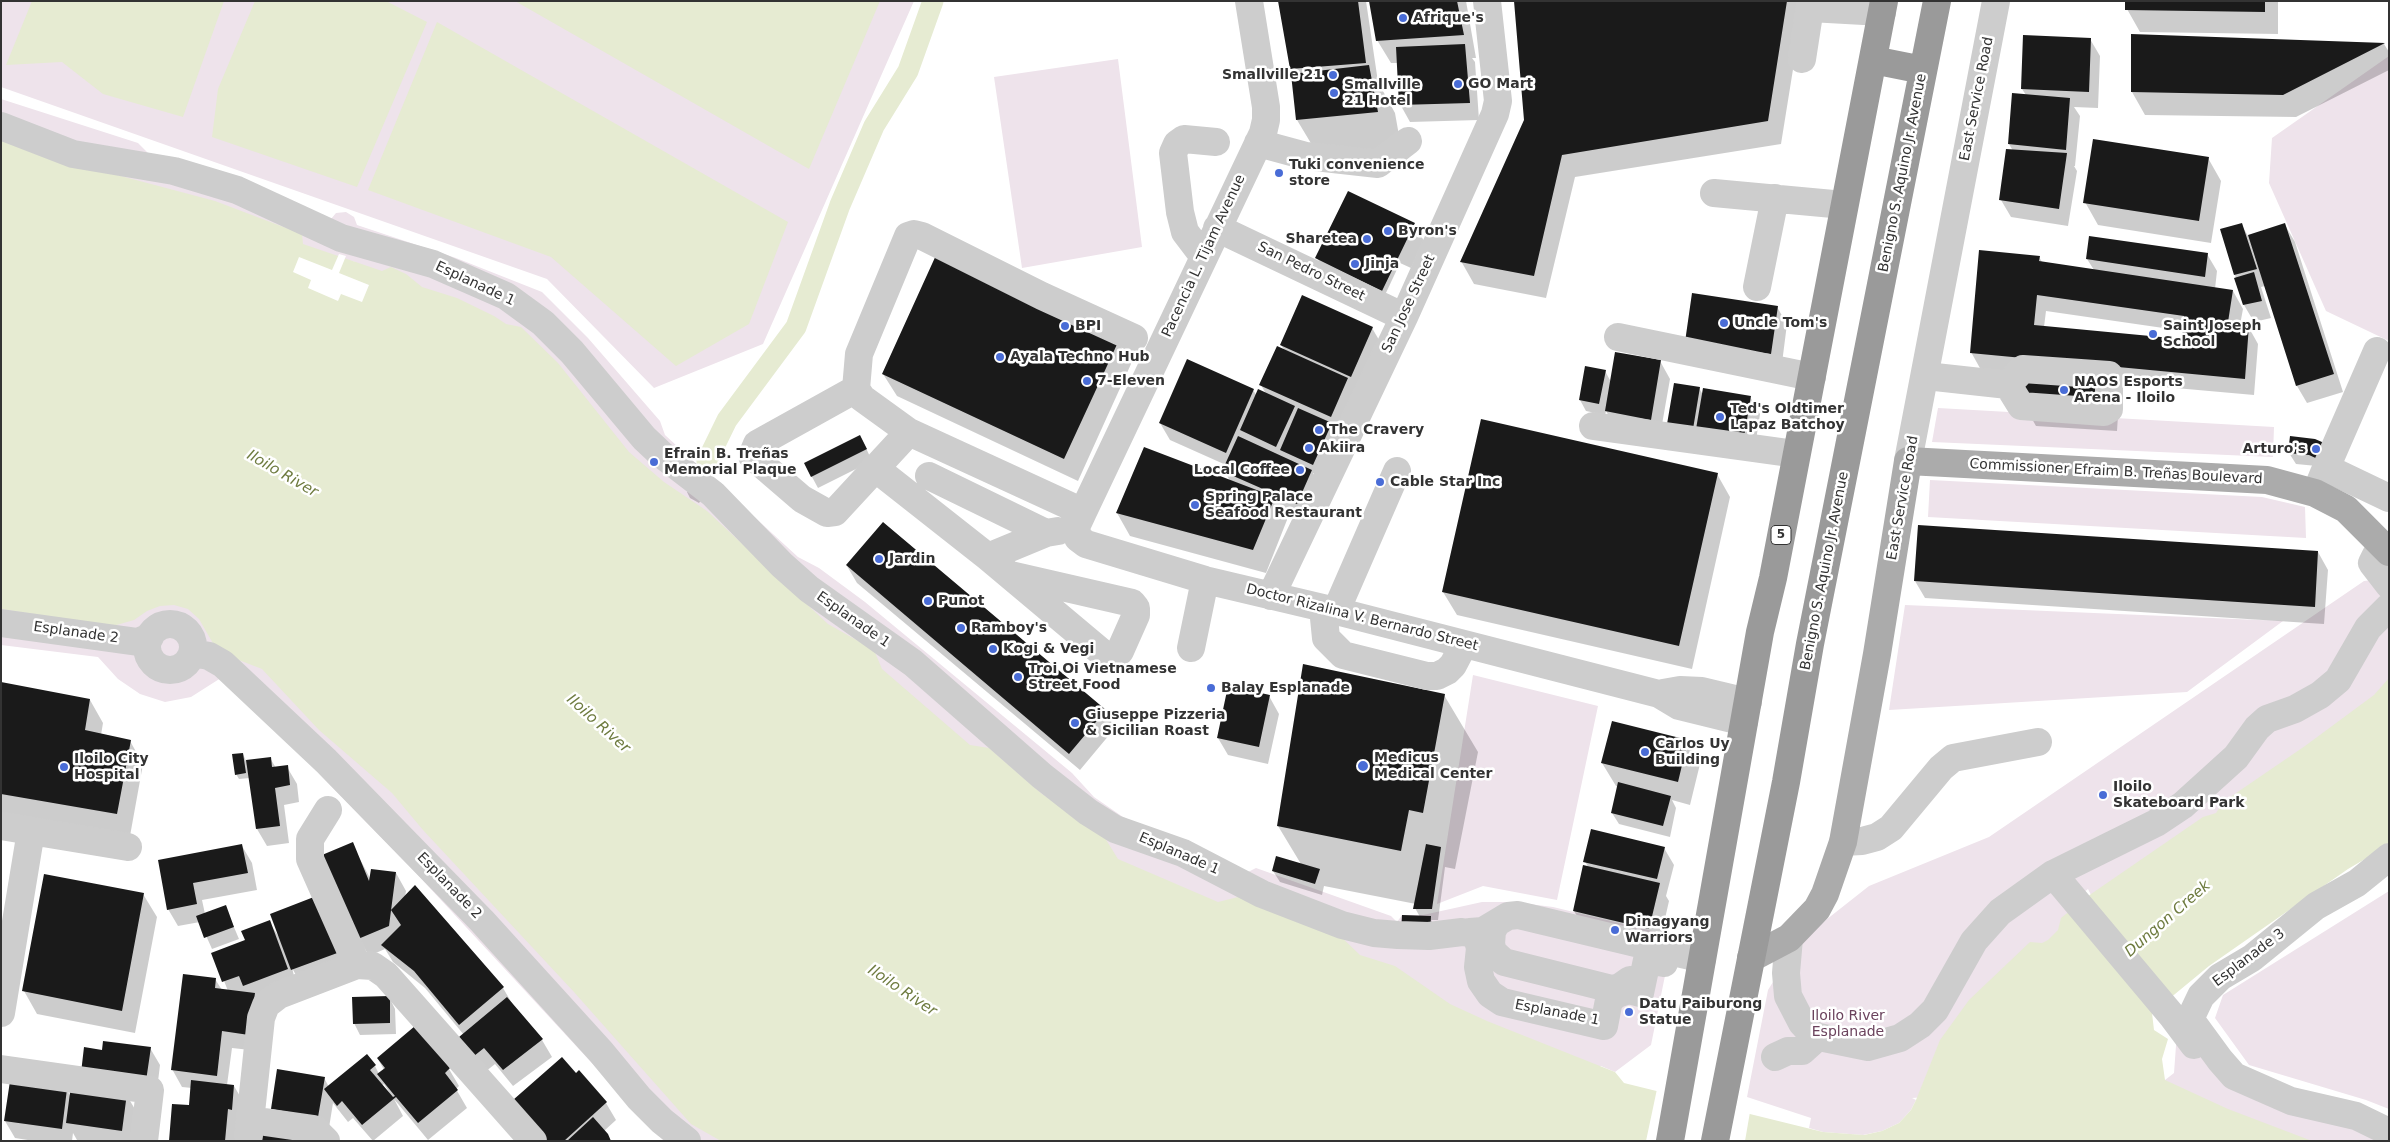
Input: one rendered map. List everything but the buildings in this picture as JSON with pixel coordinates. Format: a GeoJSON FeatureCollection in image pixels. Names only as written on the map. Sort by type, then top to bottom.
{"type":"FeatureCollection","features":[{"type":"Feature","properties":{"kind":"highway","name":"Benigno S. Aquino Jr. Avenue"},"geometry":{"type":"LineString","coordinates":[[1715,1141],[1786,782],[1810,644],[1937,1]]}},
{"type":"Feature","properties":{"kind":"highway","name":"5"},"geometry":{"type":"LineString","coordinates":[[1670,1141],[1746,712],[1883,7]]}},
{"type":"Feature","properties":{"kind":"highway"},"geometry":{"type":"LineString","coordinates":[[1873,60],[1923,70]]}},
{"type":"Feature","properties":{"kind":"main road","name":"East Service Road"},"geometry":{"type":"LineString","coordinates":[[1751,958],[1789,938],[1817,909],[1825,894],[1844,842],[1908,461]]}},
{"type":"Feature","properties":{"kind":"main road","name":"Commissioner Efraim B. Treñas Boulevard"},"geometry":{"type":"LineString","coordinates":[[1908,461],[2268,480],[2315,493],[2346,510],[2387,549]]}},
{"type":"Feature","properties":{"kind":"street","name":"Pacencia L. Tijam Avenue"},"geometry":{"type":"LineString","coordinates":[[1080,520],[1258,143],[1266,120],[1266,107],[1249,1]]}},
{"type":"Feature","properties":{"kind":"street","name":"San Jose Street"},"geometry":{"type":"LineString","coordinates":[[1271,596],[1404,317],[1495,114],[1498,101],[1487,1]]}},
{"type":"Feature","properties":{"kind":"street","name":"East Service Road"},"geometry":{"type":"LineString","coordinates":[[1908,461],[1926,376],[1996,1]]}},
{"type":"Feature","properties":{"kind":"street"},"geometry":{"type":"LineString","coordinates":[[1802,59],[1810,5],[1883,7]]}},
{"type":"Feature","properties":{"kind":"street","name":"Esplanade 1"},"geometry":{"type":"LineString","coordinates":[[1,126],[73,154],[150,166],[237,190],[341,238],[433,264],[506,296],[543,323],[572,352],[644,438],[661,454],[713,494],[782,565],[809,589],[913,663],[1042,776],[1088,812],[1115,829],[1183,853],[1262,894],[1342,925],[1374,933],[1429,936],[1487,927]]}},
{"type":"Feature","properties":{"kind":"street"},"geometry":{"type":"LineString","coordinates":[[1204,257],[1185,232],[1180,212],[1173,153],[1176,144],[1184,139],[1216,142]]}},
{"type":"Feature","properties":{"kind":"street"},"geometry":{"type":"LineString","coordinates":[[1258,143],[1306,156],[1378,164],[1408,141]]}},
{"type":"Feature","properties":{"kind":"street"},"geometry":{"type":"LineString","coordinates":[[1714,193],[1844,205]]}},
{"type":"Feature","properties":{"kind":"street"},"geometry":{"type":"LineString","coordinates":[[1757,287],[1775,198]]}},
{"type":"Feature","properties":{"kind":"street","name":"San Pedro Street"},"geometry":{"type":"LineString","coordinates":[[1217,228],[1404,317]]}},
{"type":"Feature","properties":{"kind":"street"},"geometry":{"type":"LineString","coordinates":[[1080,520],[909,432],[862,398],[856,388],[859,354],[908,236],[914,234],[1112,330],[1134,338]]}},
{"type":"Feature","properties":{"kind":"street"},"geometry":{"type":"LineString","coordinates":[[1618,337],[1812,377]]}},
{"type":"Feature","properties":{"kind":"street"},"geometry":{"type":"LineString","coordinates":[[2315,493],[2377,351]]}},
{"type":"Feature","properties":{"kind":"street"},"geometry":{"type":"LineString","coordinates":[[1926,376],[2008,385]]}},
{"type":"Feature","properties":{"kind":"street"},"geometry":{"type":"LineString","coordinates":[[856,388],[757,444],[752,456],[802,500],[827,513],[835,512],[909,432]]}},
{"type":"Feature","properties":{"kind":"street"},"geometry":{"type":"LineString","coordinates":[[1593,426],[1796,454]]}},
{"type":"Feature","properties":{"kind":"street"},"geometry":{"type":"LineString","coordinates":[[875,468],[1010,575]]}},
{"type":"Feature","properties":{"kind":"street"},"geometry":{"type":"LineString","coordinates":[[2326,468],[2389,498]]}},
{"type":"Feature","properties":{"kind":"street"},"geometry":{"type":"LineString","coordinates":[[1398,471],[1329,609],[1326,638],[1343,655],[1427,676],[1437,676],[1447,671],[1453,665],[1464,644]]}},
{"type":"Feature","properties":{"kind":"street"},"geometry":{"type":"LineString","coordinates":[[929,476],[1046,533]]}},
{"type":"Feature","properties":{"kind":"street"},"geometry":{"type":"LineString","coordinates":[[988,557],[1080,520]]}},
{"type":"Feature","properties":{"kind":"street","name":"Doctor Rizalina V. Bernardo Street"},"geometry":{"type":"LineString","coordinates":[[1080,520],[1078,538],[1086,544],[1205,580],[1329,609],[1659,694],[1680,690],[1702,692],[1746,712]]}},
{"type":"Feature","properties":{"kind":"street"},"geometry":{"type":"LineString","coordinates":[[2387,549],[2376,555],[2372,563],[2389,586]]}},
{"type":"Feature","properties":{"kind":"street"},"geometry":{"type":"LineString","coordinates":[[1191,648],[1205,580]]}},
{"type":"Feature","properties":{"kind":"street"},"geometry":{"type":"LineString","coordinates":[[1789,938],[1786,973],[1788,996],[1802,1023],[1814,1036],[1868,1047],[1900,1038],[1920,1025],[1935,1010],[1962,959],[1987,924],[2013,901],[2053,874],[2156,823],[2183,805],[2236,757],[2266,719],[2295,709],[2312,700],[2338,680],[2368,628],[2389,607]]}},
{"type":"Feature","properties":{"kind":"street","name":"Esplanade 2"},"geometry":{"type":"LineString","coordinates":[[1,623],[138,642],[150,637],[160,626],[175,624],[188,632],[194,646],[193,653],[209,656],[223,664],[326,761],[482,920],[601,1052],[638,1098],[687,1141]]}},
{"type":"Feature","properties":{"kind":"street"},"geometry":{"type":"LineString","coordinates":[[1844,842],[1869,839],[1890,828],[1941,768],[1953,758],[2038,742]]}},
{"type":"Feature","properties":{"kind":"street"},"geometry":{"type":"LineString","coordinates":[[328,810],[310,839],[310,859],[357,965]]}},
{"type":"Feature","properties":{"kind":"street"},"geometry":{"type":"LineString","coordinates":[[1,826],[128,847]]}},
{"type":"Feature","properties":{"kind":"street"},"geometry":{"type":"LineString","coordinates":[[1,1013],[31,831]]}},
{"type":"Feature","properties":{"kind":"street","name":"Esplanade 3"},"geometry":{"type":"LineString","coordinates":[[2389,856],[2357,883],[2316,906],[2252,958],[2220,977],[2201,996],[2190,1019],[2234,1076],[2291,1101],[2356,1116],[2389,1132]]}},
{"type":"Feature","properties":{"kind":"street"},"geometry":{"type":"LineString","coordinates":[[2053,874],[2173,1017],[2210,1066],[2220,1060]]}},
{"type":"Feature","properties":{"kind":"street"},"geometry":{"type":"LineString","coordinates":[[1614,938],[1625,942],[1632,948],[1636,956],[1637,966],[1633,978],[1627,984],[1612,989],[1504,962],[1493,952],[1490,944],[1492,931],[1487,927],[1508,916],[1518,915],[1614,938],[1702,960]]}},
{"type":"Feature","properties":{"kind":"street","name":"Esplanade 1"},"geometry":{"type":"LineString","coordinates":[[1487,927],[1476,934],[1480,948],[1478,967],[1481,981],[1496,999],[1604,1026],[1609,1000],[1617,994],[1629,990],[1640,993],[1647,960],[1664,963]]}},
{"type":"Feature","properties":{"kind":"street"},"geometry":{"type":"LineString","coordinates":[[326,1141],[314,1128],[249,1130],[261,1018],[266,1005],[279,995],[357,965],[373,966],[386,975],[533,1141]]}},
{"type":"Feature","properties":{"kind":"street"},"geometry":{"type":"LineString","coordinates":[[1775,1058],[1788,1051],[1802,1051],[1812,1042],[1814,1036]]}},
{"type":"Feature","properties":{"kind":"street"},"geometry":{"type":"LineString","coordinates":[[1,1068],[150,1090],[144,1141]]}},
{"type":"Feature","properties":{"kind":"green space"},"geometry":{"type":"Polygon","coordinates":[[[1,1],[914,1],[763,344],[654,388],[547,279],[1,87],[1,1]]]}},
{"type":"Feature","properties":{"kind":"green space"},"geometry":{"type":"Polygon","coordinates":[[[2389,56],[2389,341],[2326,311],[2269,183],[2272,138],[2389,56]]]}},
{"type":"Feature","properties":{"kind":"green space"},"geometry":{"type":"Polygon","coordinates":[[[1118,59],[1142,247],[1022,268],[994,77],[1118,59]]]}},
{"type":"Feature","properties":{"kind":"green space"},"geometry":{"type":"Polygon","coordinates":[[[1,99],[138,143],[150,155],[331,219],[336,213],[346,212],[354,217],[357,225],[456,258],[542,292],[588,338],[660,421],[665,435],[798,557],[819,568],[865,602],[1072,773],[1094,797],[1123,817],[1248,872],[1256,868],[1391,916],[1397,922],[1402,915],[1423,915],[1482,902],[1513,902],[1553,907],[1673,936],[1651,1045],[1615,1072],[1601,1066],[1576,1072],[1069,848],[664,483],[355,262],[1,163],[1,99]]]}},
{"type":"Feature","properties":{"kind":"green space"},"geometry":{"type":"Polygon","coordinates":[[[1938,408],[2274,427],[2273,457],[1932,442],[1938,408]]]}},
{"type":"Feature","properties":{"kind":"green space"},"geometry":{"type":"Polygon","coordinates":[[[1930,480],[2262,497],[2305,507],[2306,538],[1928,517],[1930,480]]]}},
{"type":"Feature","properties":{"kind":"green space"},"geometry":{"type":"Polygon","coordinates":[[[1,570],[185,585],[251,655],[750,1141],[664,1141],[416,873],[224,676],[191,697],[165,702],[140,694],[118,679],[98,657],[1,645],[1,570]]]}},
{"type":"Feature","properties":{"kind":"green space","name":"Iloilo River Esplanade"},"geometry":{"type":"Polygon","coordinates":[[[2389,578],[2389,700],[2095,903],[2088,889],[2065,908],[2079,933],[1926,1097],[1912,1098],[1916,1100],[1911,1110],[1899,1123],[1882,1131],[1863,1135],[1823,1132],[1809,1128],[1811,1118],[1747,1097],[1768,990],[1798,942],[1869,886],[1989,837],[2364,581],[2389,578]]]}},
{"type":"Feature","properties":{"kind":"green space"},"geometry":{"type":"Polygon","coordinates":[[[1905,605],[2283,621],[2187,692],[1889,710],[1905,605]]]}},
{"type":"Feature","properties":{"kind":"green space"},"geometry":{"type":"Polygon","coordinates":[[[1473,675],[1598,706],[1557,900],[1483,886],[1437,904],[1473,675]]]}},
{"type":"Feature","properties":{"kind":"green space"},"geometry":{"type":"Polygon","coordinates":[[[2389,891],[2389,1109],[2366,1100],[2249,1065],[2215,1018],[2223,995],[2389,891]]]}},
{"type":"Feature","properties":{"kind":"green space"},"geometry":{"type":"Polygon","coordinates":[[[2324,913],[2212,999],[2203,1020],[2239,1069],[2389,1141],[2155,1141],[2165,1080],[2174,1073],[2177,1032],[2167,1024],[2324,913]]]}},
{"type":"Feature","properties":{"kind":"water"},"geometry":{"type":"Polygon","coordinates":[[[32,1],[224,1],[183,117],[103,94],[62,62],[6,65],[32,1]]]}},
{"type":"Feature","properties":{"kind":"water"},"geometry":{"type":"Polygon","coordinates":[[[255,1],[386,1],[427,22],[357,187],[212,137],[218,89],[255,1]]]}},
{"type":"Feature","properties":{"kind":"water"},"geometry":{"type":"Polygon","coordinates":[[[515,1],[880,1],[809,169],[515,1]]]}},
{"type":"Feature","properties":{"kind":"water"},"geometry":{"type":"Polygon","coordinates":[[[437,22],[788,222],[749,324],[676,366],[551,257],[368,190],[437,22]]]}},
{"type":"Feature","properties":{"kind":"water"},"geometry":{"type":"Polygon","coordinates":[[[1,137],[72,163],[215,201],[302,234],[303,244],[382,271],[391,267],[406,274],[422,287],[457,298],[506,324],[521,327],[558,363],[629,452],[664,482],[707,511],[828,624],[874,650],[882,669],[970,745],[989,748],[1042,794],[1105,838],[1118,859],[1218,902],[1242,896],[1337,933],[1360,955],[1395,966],[1450,1004],[1487,1021],[1615,1072],[1624,1083],[1823,1132],[1864,1135],[1882,1131],[1899,1123],[1911,1110],[1916,1100],[1940,1040],[1969,1000],[2030,942],[2042,943],[2048,940],[2058,930],[2061,918],[2091,894],[2203,817],[2216,813],[2223,802],[2305,746],[2374,695],[2389,678],[2389,845],[2348,869],[2209,966],[2152,1013],[2154,1030],[2168,1039],[2162,1059],[2165,1080],[2228,1109],[2312,1141],[721,1141],[691,1124],[574,992],[423,830],[392,793],[319,730],[262,669],[218,652],[199,619],[188,609],[174,605],[160,606],[147,611],[134,620],[113,626],[1,609],[1,137]]]}},
{"type":"Feature","properties":{"kind":"pier"},"geometry":{"type":"Polygon","coordinates":[[[339,254],[346,256],[339,273],[369,285],[362,302],[341,294],[338,301],[308,288],[311,280],[293,272],[299,257],[332,270],[339,254]]]}},
{"type":"Feature","properties":{"kind":"pier"},"geometry":{"type":"Polygon","coordinates":[[[1657,1089],[1750,1112],[1745,1141],[1646,1141],[1657,1089]]]}},
{"type":"Feature","properties":{"kind":"waterway"},"geometry":{"type":"LineString","coordinates":[[707,461],[727,420],[796,327],[840,205],[874,126],[908,71],[933,1]]}},
{"type":"Feature","properties":{"kind":"place","name":"Afrique's"},"geometry":{"type":"Point","coordinates":[1403,18]}},
{"type":"Feature","properties":{"kind":"place","name":"Smallville 21"},"geometry":{"type":"Point","coordinates":[1333,75]}},
{"type":"Feature","properties":{"kind":"place","name":"GO Mart"},"geometry":{"type":"Point","coordinates":[1458,84]}},
{"type":"Feature","properties":{"kind":"place","name":"Smallville 21 Hotel"},"geometry":{"type":"Point","coordinates":[1334,93]}},
{"type":"Feature","properties":{"kind":"place","name":"Tuki convenience store"},"geometry":{"type":"Point","coordinates":[1279,173]}},
{"type":"Feature","properties":{"kind":"place","name":"Byron's"},"geometry":{"type":"Point","coordinates":[1388,231]}},
{"type":"Feature","properties":{"kind":"place","name":"Sharetea"},"geometry":{"type":"Point","coordinates":[1367,239]}},
{"type":"Feature","properties":{"kind":"place","name":"Jinja"},"geometry":{"type":"Point","coordinates":[1355,264]}},
{"type":"Feature","properties":{"kind":"place","name":"Uncle Tom's"},"geometry":{"type":"Point","coordinates":[1724,323]}},
{"type":"Feature","properties":{"kind":"place","name":"BPI"},"geometry":{"type":"Point","coordinates":[1065,326]}},
{"type":"Feature","properties":{"kind":"place","name":"Saint Joseph School"},"geometry":{"type":"Point","coordinates":[2153,334]}},
{"type":"Feature","properties":{"kind":"place","name":"Ayala Techno Hub"},"geometry":{"type":"Point","coordinates":[1000,357]}},
{"type":"Feature","properties":{"kind":"place","name":"7-Eleven"},"geometry":{"type":"Point","coordinates":[1087,381]}},
{"type":"Feature","properties":{"kind":"place","name":"NAOS Esports Arena - Iloilo"},"geometry":{"type":"Point","coordinates":[2064,390]}},
{"type":"Feature","properties":{"kind":"place","name":"Ted's Oldtimer Lapaz Batchoy"},"geometry":{"type":"Point","coordinates":[1720,417]}},
{"type":"Feature","properties":{"kind":"place","name":"The Cravery"},"geometry":{"type":"Point","coordinates":[1319,430]}},
{"type":"Feature","properties":{"kind":"place","name":"Akiira"},"geometry":{"type":"Point","coordinates":[1309,448]}},
{"type":"Feature","properties":{"kind":"place","name":"Arturo's"},"geometry":{"type":"Point","coordinates":[2316,449]}},
{"type":"Feature","properties":{"kind":"place","name":"Efrain B. Treñas Memorial Plaque"},"geometry":{"type":"Point","coordinates":[654,462]}},
{"type":"Feature","properties":{"kind":"place","name":"Local Coffee"},"geometry":{"type":"Point","coordinates":[1300,470]}},
{"type":"Feature","properties":{"kind":"place","name":"Cable Star Inc"},"geometry":{"type":"Point","coordinates":[1380,482]}},
{"type":"Feature","properties":{"kind":"place","name":"Spring Palace Seafood Restaurant"},"geometry":{"type":"Point","coordinates":[1195,505]}},
{"type":"Feature","properties":{"kind":"place","name":"Jardin"},"geometry":{"type":"Point","coordinates":[879,559]}},
{"type":"Feature","properties":{"kind":"place","name":"Punot"},"geometry":{"type":"Point","coordinates":[928,601]}},
{"type":"Feature","properties":{"kind":"place","name":"Ramboy's"},"geometry":{"type":"Point","coordinates":[961,628]}},
{"type":"Feature","properties":{"kind":"place","name":"Kogi & Vegi"},"geometry":{"type":"Point","coordinates":[993,649]}},
{"type":"Feature","properties":{"kind":"place","name":"Troi Oi Vietnamese Street Food"},"geometry":{"type":"Point","coordinates":[1018,677]}},
{"type":"Feature","properties":{"kind":"place","name":"Balay Esplanade"},"geometry":{"type":"Point","coordinates":[1211,688]}},
{"type":"Feature","properties":{"kind":"place","name":"Giuseppe Pizzeria & Sicilian Roast"},"geometry":{"type":"Point","coordinates":[1075,723]}},
{"type":"Feature","properties":{"kind":"place","name":"Carlos Uy Building"},"geometry":{"type":"Point","coordinates":[1645,752]}},
{"type":"Feature","properties":{"kind":"place","name":"Medicus Medical Center"},"geometry":{"type":"Point","coordinates":[1363,766]}},
{"type":"Feature","properties":{"kind":"place","name":"Iloilo City Hospital"},"geometry":{"type":"Point","coordinates":[64,767]}},
{"type":"Feature","properties":{"kind":"place","name":"Iloilo Skateboard Park"},"geometry":{"type":"Point","coordinates":[2103,795]}},
{"type":"Feature","properties":{"kind":"place","name":"Dinagyang Warriors"},"geometry":{"type":"Point","coordinates":[1615,930]}},
{"type":"Feature","properties":{"kind":"place","name":"Datu Paiburong Statue"},"geometry":{"type":"Point","coordinates":[1629,1012]}},
{"type":"Feature","properties":{"kind":"water label","name":"Iloilo River"},"geometry":{"type":"Point","coordinates":[282,474]}},
{"type":"Feature","properties":{"kind":"water label","name":"Iloilo River"},"geometry":{"type":"Point","coordinates":[598,724]}},
{"type":"Feature","properties":{"kind":"water label","name":"Dungon Creek"},"geometry":{"type":"Point","coordinates":[2168,919]}},
{"type":"Feature","properties":{"kind":"water label","name":"Iloilo River"},"geometry":{"type":"Point","coordinates":[902,991]}}]}
